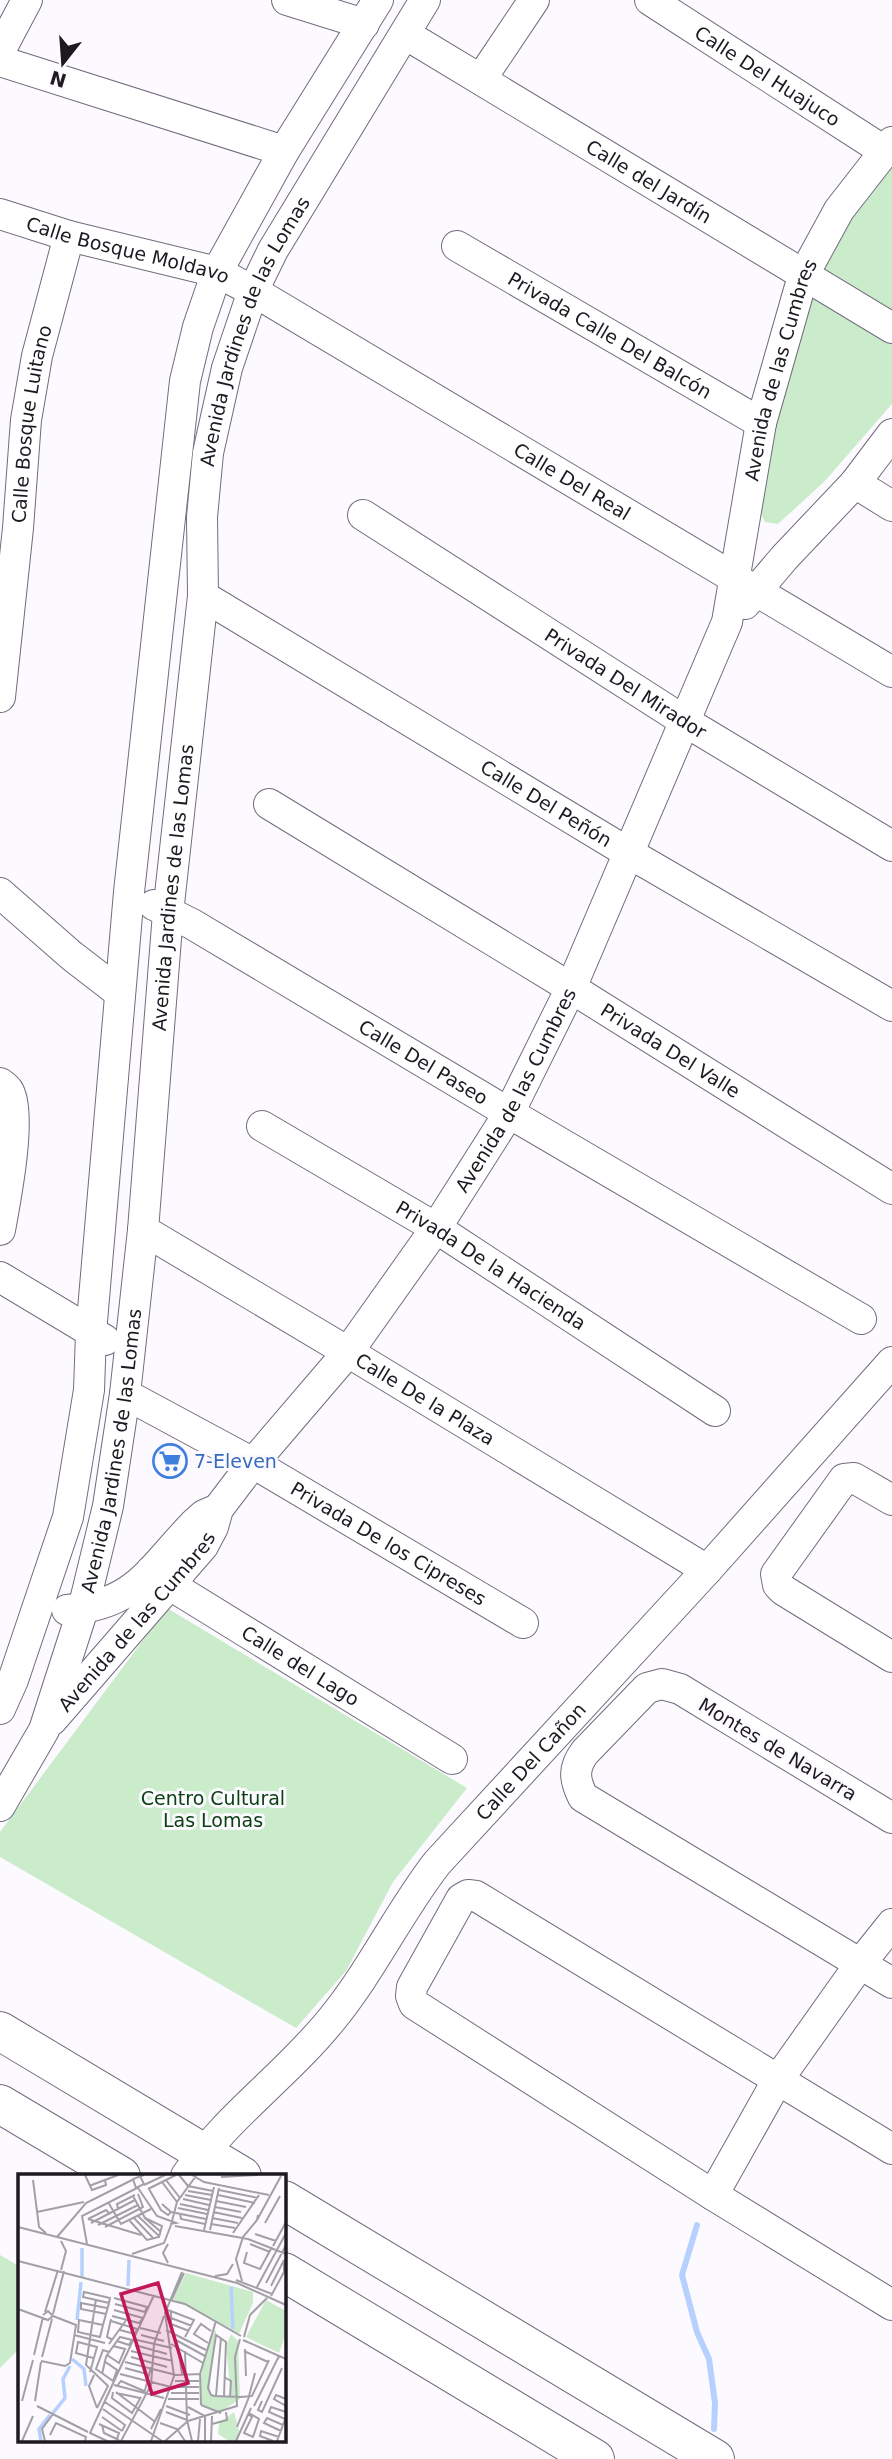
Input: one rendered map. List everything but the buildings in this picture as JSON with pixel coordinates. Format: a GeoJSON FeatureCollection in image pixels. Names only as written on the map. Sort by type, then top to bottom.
{"type":"FeatureCollection","features":[{"type":"Feature","properties":{"kind":"main road"},"geometry":{"type":"LineString","coordinates":[[0,2031],[194,2164],[238,2174]]}},
{"type":"Feature","properties":{"kind":"main road"},"geometry":{"type":"LineString","coordinates":[[0,2104],[119,2174]]}},
{"type":"Feature","properties":{"kind":"main road"},"geometry":{"type":"LineString","coordinates":[[285,2201],[715,2459]]}},
{"type":"Feature","properties":{"kind":"main road"},"geometry":{"type":"LineString","coordinates":[[285,2273],[595,2459]]}},
{"type":"Feature","properties":{"kind":"street"},"geometry":{"type":"LineString","coordinates":[[0,51],[27,0]]}},
{"type":"Feature","properties":{"kind":"street"},"geometry":{"type":"LineString","coordinates":[[287,0],[371,12]]}},
{"type":"Feature","properties":{"kind":"street","name":"Avenida Jardines de las Lomas"},"geometry":{"type":"LineString","coordinates":[[0,1806],[44,1730],[83,1609],[108,1506],[125,1394],[143,1230],[168,913],[202,596],[202,517],[208,453],[227,368],[253,291],[300,204],[425,0]]}},
{"type":"Feature","properties":{"kind":"street"},"geometry":{"type":"LineString","coordinates":[[481,79],[534,0]]}},
{"type":"Feature","properties":{"kind":"street","name":"Calle Del Huajuco"},"geometry":{"type":"LineString","coordinates":[[650,0],[888,147]]}},
{"type":"Feature","properties":{"kind":"street","name":"Avenida Jardines de las Lomas"},"geometry":{"type":"LineString","coordinates":[[0,1709],[39,1606],[70,1505],[89,1390],[91,1333],[129,892],[185,381],[198,327],[217,272],[284,151],[371,12]]}},
{"type":"Feature","properties":{"kind":"street","name":"Calle del Jardín"},"geometry":{"type":"LineString","coordinates":[[405,34],[892,328]]}},
{"type":"Feature","properties":{"kind":"street"},"geometry":{"type":"LineString","coordinates":[[0,61],[284,151]]}},
{"type":"Feature","properties":{"kind":"street","name":"Avenida de las Cumbres"},"geometry":{"type":"LineString","coordinates":[[44,1730],[160,1578],[194,1524],[218,1509],[348,1352],[436,1228],[509,1113],[571,988],[627,852],[686,722],[727,622],[746,585],[761,423],[803,276],[839,210],[888,147]]}},
{"type":"Feature","properties":{"kind":"street","name":"Calle Bosque Moldavo"},"geometry":{"type":"LineString","coordinates":[[0,214],[69,236],[217,272],[253,291]]}},
{"type":"Feature","properties":{"kind":"street","name":"Calle Bosque Luitano"},"geometry":{"type":"LineString","coordinates":[[0,697],[19,528],[26,420],[37,356],[69,236]]}},
{"type":"Feature","properties":{"kind":"street","name":"Privada Calle Del Balcón"},"geometry":{"type":"LineString","coordinates":[[457,246],[761,423]]}},
{"type":"Feature","properties":{"kind":"street","name":"Calle Del Real"},"geometry":{"type":"LineString","coordinates":[[253,291],[892,672]]}},
{"type":"Feature","properties":{"kind":"street","name":"Avenida de las Cumbres"},"geometry":{"type":"LineString","coordinates":[[746,585],[784,558],[855,483],[892,434]]}},
{"type":"Feature","properties":{"kind":"street"},"geometry":{"type":"LineString","coordinates":[[855,483],[892,506]]}},
{"type":"Feature","properties":{"kind":"street","name":"Privada Del Mirador"},"geometry":{"type":"LineString","coordinates":[[363,515],[686,722],[892,846]]}},
{"type":"Feature","properties":{"kind":"street","name":"Calle Del Peñón"},"geometry":{"type":"LineString","coordinates":[[202,596],[627,852],[892,1006]]}},
{"type":"Feature","properties":{"kind":"street","name":"Privada Del Valle"},"geometry":{"type":"LineString","coordinates":[[269,804],[571,988],[892,1189]]}},
{"type":"Feature","properties":{"kind":"street"},"geometry":{"type":"LineString","coordinates":[[0,892],[72,956],[120,993]]}},
{"type":"Feature","properties":{"kind":"street","name":"Calle Del Paseo"},"geometry":{"type":"LineString","coordinates":[[129,892],[192,924],[861,1319]]}},
{"type":"Feature","properties":{"kind":"street"},"geometry":{"type":"LineString","coordinates":[[0,1083],[9,1091],[13,1113],[12,1157],[0,1230]]}},
{"type":"Feature","properties":{"kind":"street","name":"Privada De la Hacienda"},"geometry":{"type":"LineString","coordinates":[[262,1125],[436,1228],[715,1411]]}},
{"type":"Feature","properties":{"kind":"street","name":"Calle De la Plaza"},"geometry":{"type":"LineString","coordinates":[[143,1230],[707,1570]]}},
{"type":"Feature","properties":{"kind":"street"},"geometry":{"type":"LineString","coordinates":[[0,1277],[91,1333],[130,1352]]}},
{"type":"Feature","properties":{"kind":"street","name":"Calle Del Cañon"},"geometry":{"type":"LineString","coordinates":[[194,2164],[305,2051],[334,2017],[412,1895],[437,1863],[707,1570],[892,1362]]}},
{"type":"Feature","properties":{"kind":"street","name":"Privada De los Cipreses"},"geometry":{"type":"LineString","coordinates":[[125,1394],[253,1464],[523,1623]]}},
{"type":"Feature","properties":{"kind":"street"},"geometry":{"type":"LineString","coordinates":[[892,1500],[859,1480],[849,1477],[844,1479],[778,1567],[776,1579],[783,1590],[892,1657]]}},
{"type":"Feature","properties":{"kind":"street","name":"Avenida de las Cumbres"},"geometry":{"type":"LineString","coordinates":[[39,1606],[65,1610],[101,1605],[160,1578]]}},
{"type":"Feature","properties":{"kind":"street","name":"Calle del Lago"},"geometry":{"type":"LineString","coordinates":[[160,1578],[452,1759]]}},
{"type":"Feature","properties":{"kind":"street","name":"Montes de Navarra"},"geometry":{"type":"LineString","coordinates":[[860,1964],[583,1797],[575,1782],[577,1763],[647,1688],[662,1684],[680,1689],[892,1818]]}},
{"type":"Feature","properties":{"kind":"street"},"geometry":{"type":"LineString","coordinates":[[892,2149],[476,1896],[468,1895],[461,1899],[412,1987],[414,2004],[713,2195],[892,2305]]}},
{"type":"Feature","properties":{"kind":"street"},"geometry":{"type":"LineString","coordinates":[[713,2195],[777,2081],[860,1964],[892,1924]]}},
{"type":"Feature","properties":{"kind":"street"},"geometry":{"type":"LineString","coordinates":[[860,1964],[892,1983]]}},
{"type":"Feature","properties":{"kind":"green space"},"geometry":{"type":"Polygon","coordinates":[[[892,151],[892,404],[824,482],[778,524],[765,522],[758,508],[778,417],[824,250],[892,151]]]}},
{"type":"Feature","properties":{"kind":"green space","name":"Centro Cultural Las Lomas"},"geometry":{"type":"Polygon","coordinates":[[[167,1608],[467,1788],[393,1882],[346,1971],[296,2028],[0,1857],[0,1832],[167,1608]]]}},
{"type":"Feature","properties":{"kind":"green space"},"geometry":{"type":"Polygon","coordinates":[[[0,2255],[18,2265],[18,2350],[0,2368],[0,2255]]]}},
{"type":"Feature","properties":{"kind":"waterway"},"geometry":{"type":"LineString","coordinates":[[697,2225],[682,2275],[697,2332],[709,2359],[715,2403],[714,2429]]}},
{"type":"Feature","properties":{"kind":"place","name":"7-Eleven"},"geometry":{"type":"Point","coordinates":[170,1461]}}]}
